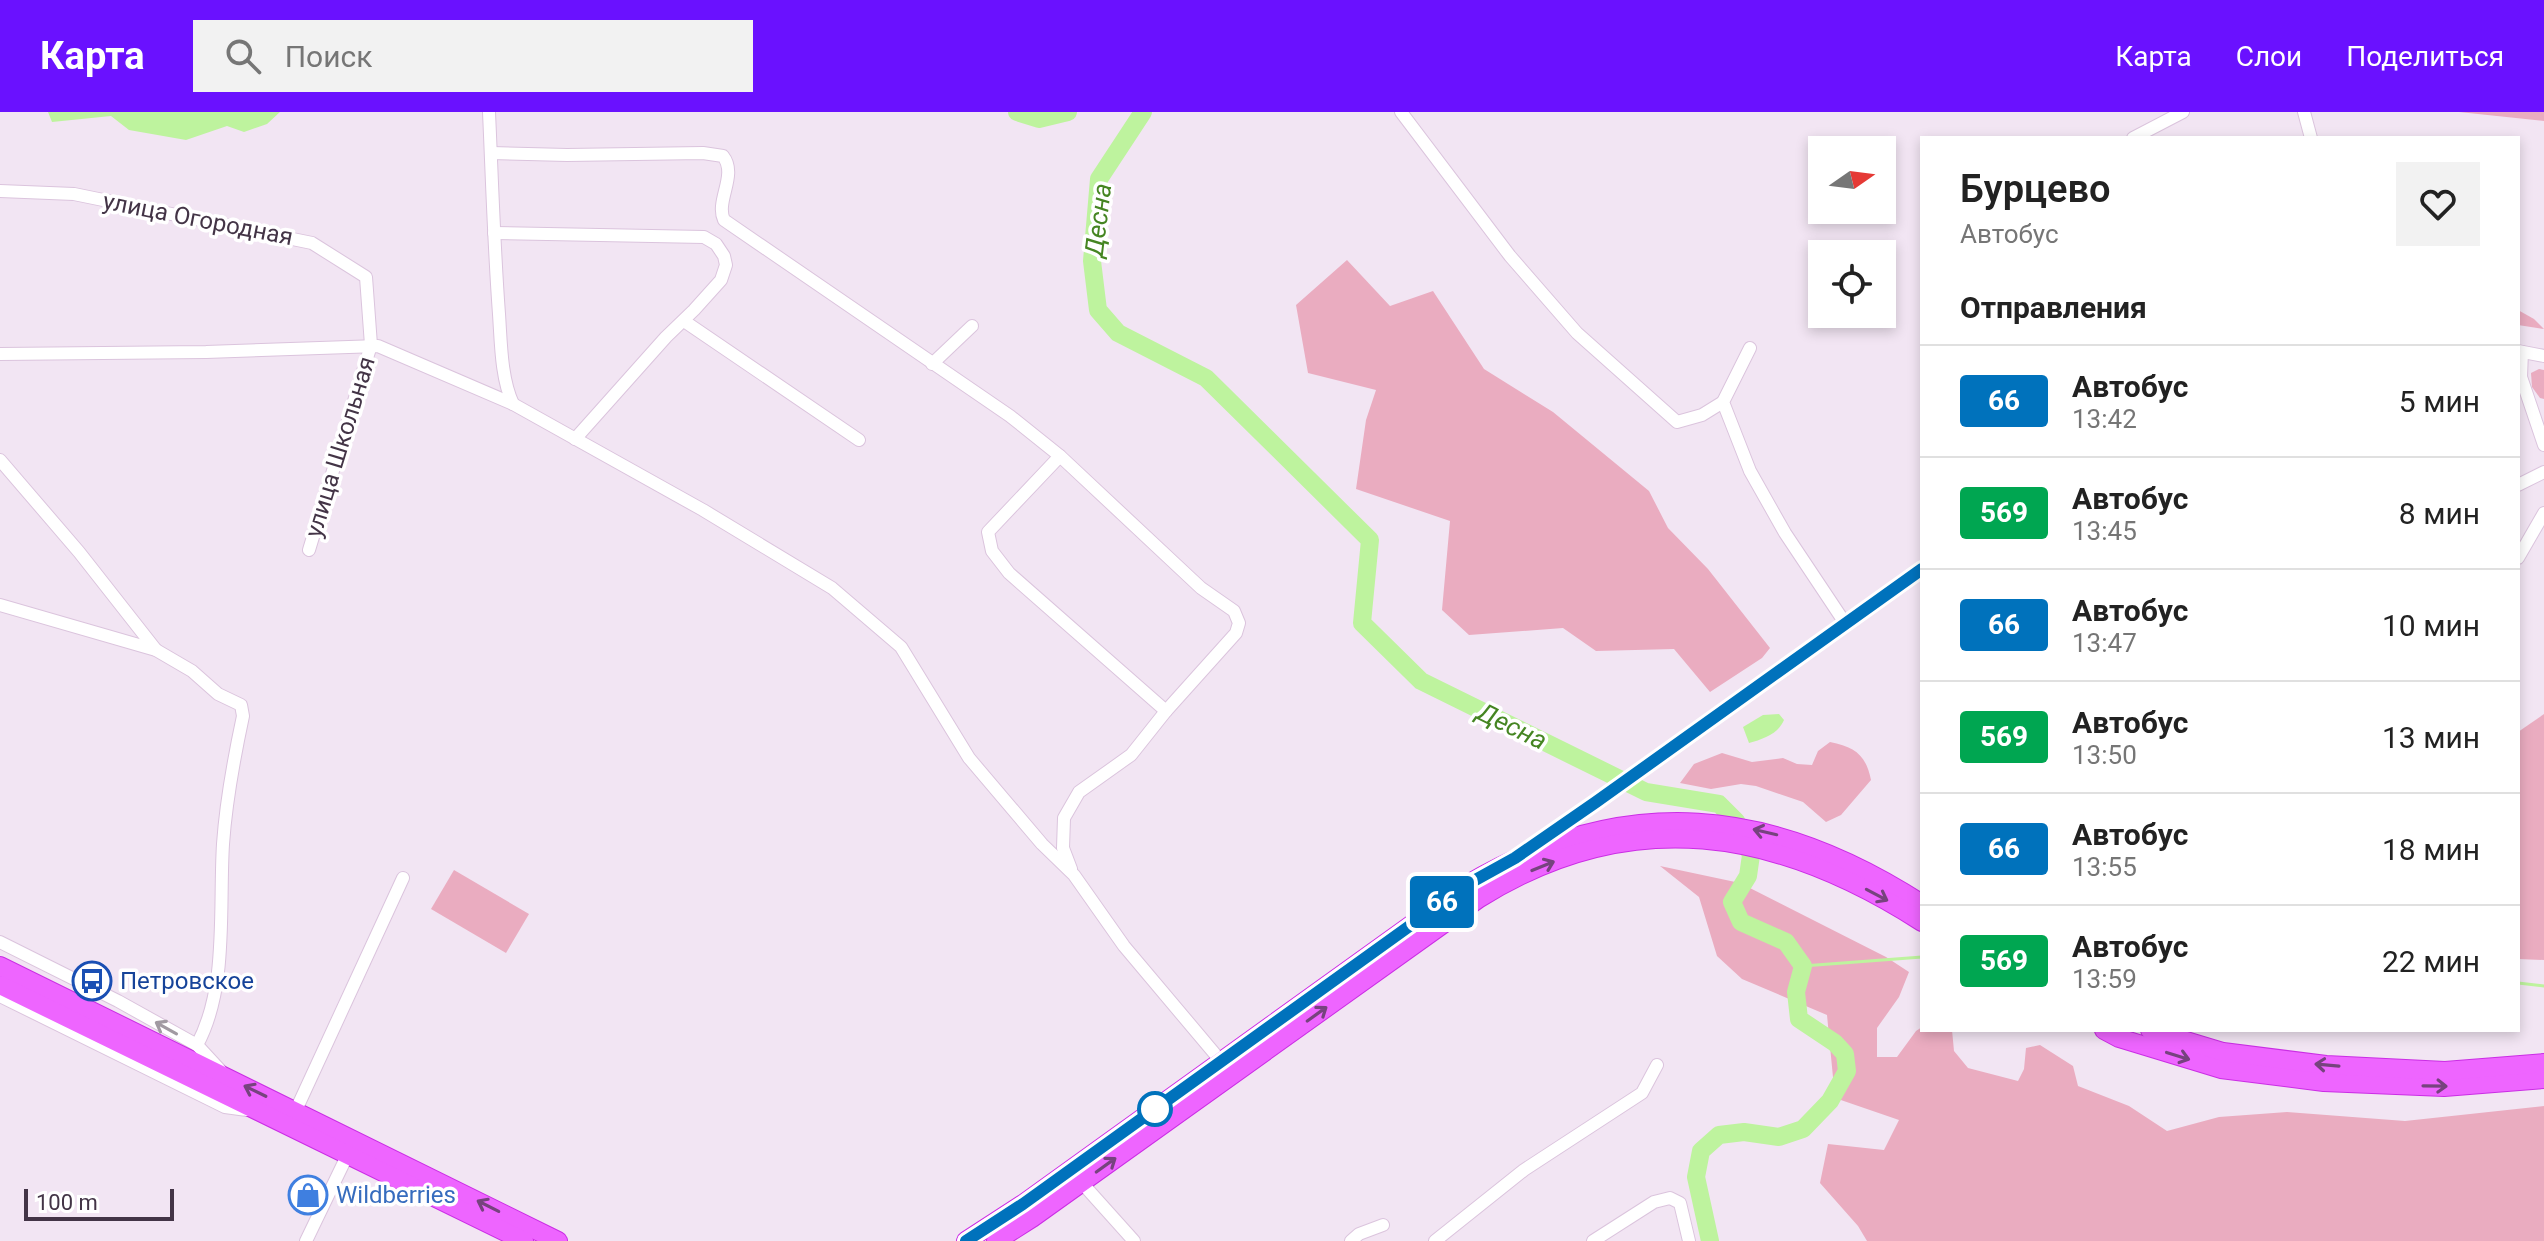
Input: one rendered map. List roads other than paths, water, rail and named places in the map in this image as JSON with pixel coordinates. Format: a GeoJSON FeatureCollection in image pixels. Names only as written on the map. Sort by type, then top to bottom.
{"type":"FeatureCollection","features":[{"type":"Feature","properties":{"kind":"highway"},"geometry":{"type":"LineString","coordinates":[[996,1241],[1082,1183],[1478,899],[1608,836],[1652,822],[1696,821],[1732,825],[1799,841],[1920,921]]}},
{"type":"Feature","properties":{"kind":"highway"},"geometry":{"type":"LineString","coordinates":[[966,1241],[1023,1204],[1468,884],[1515,858],[1561,841],[1608,836]]}},
{"type":"Feature","properties":{"kind":"highway"},"geometry":{"type":"LineString","coordinates":[[1835,864],[1920,903]]}},
{"type":"Feature","properties":{"kind":"highway"},"geometry":{"type":"LineString","coordinates":[[0,966],[558,1241]]}},
{"type":"Feature","properties":{"kind":"highway"},"geometry":{"type":"LineString","coordinates":[[0,985],[524,1241]]}},
{"type":"Feature","properties":{"kind":"highway"},"geometry":{"type":"LineString","coordinates":[[2108,1032],[2221,1069],[2324,1082],[2444,1087],[2544,1079]]}},
{"type":"Feature","properties":{"kind":"highway"},"geometry":{"type":"LineString","coordinates":[[2157,1032],[2223,1052],[2326,1065],[2445,1071],[2544,1063]]}},
{"type":"Feature","properties":{"kind":"street"},"geometry":{"type":"LineString","coordinates":[[489,112],[501,342],[508,394],[513,404]]}},
{"type":"Feature","properties":{"kind":"street"},"geometry":{"type":"LineString","coordinates":[[1401,112],[1510,256],[1577,333],[1677,422],[1702,415],[1723,402],[1750,348]]}},
{"type":"Feature","properties":{"kind":"street"},"geometry":{"type":"LineString","coordinates":[[2137,136],[2183,112]]}},
{"type":"Feature","properties":{"kind":"street"},"geometry":{"type":"LineString","coordinates":[[2304,112],[2310,136]]}},
{"type":"Feature","properties":{"kind":"street"},"geometry":{"type":"LineString","coordinates":[[491,153],[703,153],[723,156],[728,164],[721,210],[724,220],[1010,416],[1060,456],[1201,588],[1234,611],[1239,623],[1236,633],[1131,755],[1079,792],[1064,818],[1063,848],[1074,875]]}},
{"type":"Feature","properties":{"kind":"street","name":"улица Огородная"},"geometry":{"type":"LineString","coordinates":[[0,191],[74,194],[312,243],[366,277],[371,345]]}},
{"type":"Feature","properties":{"kind":"street"},"geometry":{"type":"LineString","coordinates":[[494,233],[704,237],[722,252],[726,265],[716,287],[666,337],[575,439]]}},
{"type":"Feature","properties":{"kind":"street"},"geometry":{"type":"LineString","coordinates":[[684,321],[859,440]]}},
{"type":"Feature","properties":{"kind":"street"},"geometry":{"type":"LineString","coordinates":[[932,364],[972,326]]}},
{"type":"Feature","properties":{"kind":"street"},"geometry":{"type":"LineString","coordinates":[[0,354],[206,352],[371,345],[513,404],[703,510],[832,588],[901,647],[969,758],[1042,844],[1074,875],[1124,946],[1220,1060]]}},
{"type":"Feature","properties":{"kind":"street","name":"улица Школьная"},"geometry":{"type":"LineString","coordinates":[[309,550],[371,345]]}},
{"type":"Feature","properties":{"kind":"street"},"geometry":{"type":"LineString","coordinates":[[2544,356],[2520,352],[2521,377],[2544,445]]}},
{"type":"Feature","properties":{"kind":"street"},"geometry":{"type":"LineString","coordinates":[[1723,402],[1750,471],[1785,533],[1845,623]]}},
{"type":"Feature","properties":{"kind":"street"},"geometry":{"type":"LineString","coordinates":[[1060,456],[988,532],[992,551],[1023,586],[1166,711]]}},
{"type":"Feature","properties":{"kind":"street"},"geometry":{"type":"LineString","coordinates":[[0,460],[79,552],[156,650]]}},
{"type":"Feature","properties":{"kind":"street"},"geometry":{"type":"LineString","coordinates":[[2520,484],[2544,472]]}},
{"type":"Feature","properties":{"kind":"street"},"geometry":{"type":"LineString","coordinates":[[2520,555],[2544,513]]}},
{"type":"Feature","properties":{"kind":"street"},"geometry":{"type":"LineString","coordinates":[[1515,858],[1920,570]]}},
{"type":"Feature","properties":{"kind":"street"},"geometry":{"type":"LineString","coordinates":[[0,605],[156,650],[192,671],[218,694],[241,705],[243,716],[226,808],[215,995],[206,1029],[197,1045]]}},
{"type":"Feature","properties":{"kind":"street"},"geometry":{"type":"LineString","coordinates":[[296,1110],[403,878]]}},
{"type":"Feature","properties":{"kind":"street"},"geometry":{"type":"LineString","coordinates":[[0,942],[197,1045],[226,1077]]}},
{"type":"Feature","properties":{"kind":"street"},"geometry":{"type":"LineString","coordinates":[[0,996],[225,1107],[259,1113]]}},
{"type":"Feature","properties":{"kind":"street"},"geometry":{"type":"LineString","coordinates":[[1435,1241],[1524,1170],[1642,1093],[1657,1065]]}},
{"type":"Feature","properties":{"kind":"street"},"geometry":{"type":"LineString","coordinates":[[306,1241],[347,1156]]}},
{"type":"Feature","properties":{"kind":"street"},"geometry":{"type":"LineString","coordinates":[[1082,1183],[1134,1241]]}},
{"type":"Feature","properties":{"kind":"street"},"geometry":{"type":"LineString","coordinates":[[1593,1241],[1654,1202],[1670,1198],[1680,1203],[1689,1241]]}},
{"type":"Feature","properties":{"kind":"street"},"geometry":{"type":"LineString","coordinates":[[1351,1241],[1359,1234],[1383,1225]]}},
{"type":"Feature","properties":{"kind":"waterway","name":"Десна"},"geometry":{"type":"LineString","coordinates":[[1017,112],[1039,119],[1068,112]]}},
{"type":"Feature","properties":{"kind":"waterway","name":"Десна"},"geometry":{"type":"LineString","coordinates":[[1143,112],[1099,179],[1092,261],[1098,310],[1118,333],[1206,378],[1370,540],[1362,623],[1421,681],[1646,792],[1719,804],[1736,821],[1751,855],[1748,876],[1732,902],[1741,922],[1786,942],[1803,966],[1796,992],[1799,1019],[1835,1043],[1845,1054],[1847,1071],[1830,1101],[1803,1129],[1779,1137],[1744,1132],[1719,1135],[1701,1151],[1696,1177],[1710,1241]]}},
{"type":"Feature","properties":{"kind":"waterway"},"geometry":{"type":"LineString","coordinates":[[1803,966],[1920,957]]}},
{"type":"Feature","properties":{"kind":"waterway"},"geometry":{"type":"LineString","coordinates":[[2520,983],[2544,986]]}},
{"type":"Feature","properties":{"kind":"place","name":"Петровское"},"geometry":{"type":"Point","coordinates":[92,981]}},
{"type":"Feature","properties":{"kind":"place","name":"Wildberries"},"geometry":{"type":"Point","coordinates":[308,1195]}}]}
